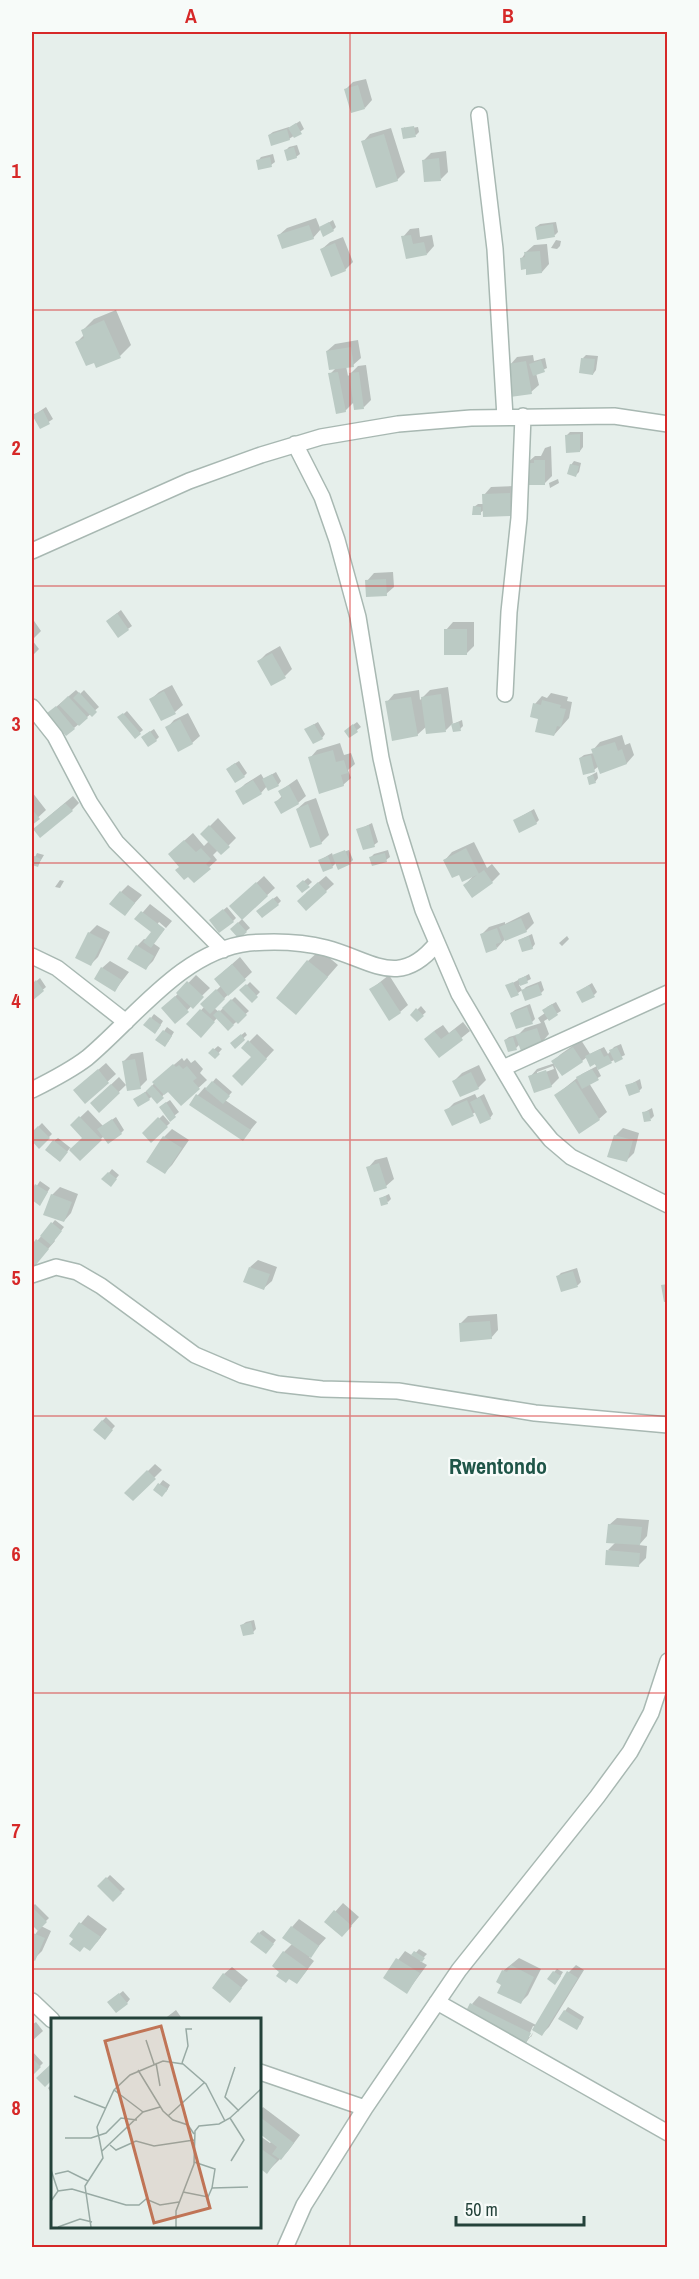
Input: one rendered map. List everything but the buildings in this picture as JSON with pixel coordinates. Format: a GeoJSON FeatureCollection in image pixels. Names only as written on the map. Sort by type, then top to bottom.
{"type":"FeatureCollection","features":[{"type":"Feature","properties":{"kind":"street"},"geometry":{"type":"LineString","coordinates":[[479,115],[495,249],[505,417]]}},
{"type":"Feature","properties":{"kind":"street"},"geometry":{"type":"LineString","coordinates":[[505,694],[509,612],[519,518],[522,416]]}},
{"type":"Feature","properties":{"kind":"street"},"geometry":{"type":"LineString","coordinates":[[32,551],[189,481],[321,437],[398,424],[522,416],[614,416],[668,424]]}},
{"type":"Feature","properties":{"kind":"street"},"geometry":{"type":"LineString","coordinates":[[296,444],[322,497],[337,540],[358,617],[381,758],[395,820],[423,910],[459,994],[529,1113],[551,1140],[572,1157],[668,1205]]}},
{"type":"Feature","properties":{"kind":"street"},"geometry":{"type":"LineString","coordinates":[[32,706],[55,736],[96,813],[116,842],[223,950]]}},
{"type":"Feature","properties":{"kind":"street"},"geometry":{"type":"LineString","coordinates":[[32,1090],[84,1060],[176,976],[223,950],[248,943],[295,943],[326,948],[391,969],[411,967],[426,957],[437,943]]}},
{"type":"Feature","properties":{"kind":"street"},"geometry":{"type":"LineString","coordinates":[[32,956],[57,968],[126,1022]]}},
{"type":"Feature","properties":{"kind":"street"},"geometry":{"type":"LineString","coordinates":[[502,1068],[668,993]]}},
{"type":"Feature","properties":{"kind":"street"},"geometry":{"type":"LineString","coordinates":[[32,1275],[56,1267],[77,1272],[101,1286],[195,1355],[242,1375],[278,1384],[322,1389],[398,1391],[534,1413],[668,1425]]}},
{"type":"Feature","properties":{"kind":"street"},"geometry":{"type":"LineString","coordinates":[[285,2247],[304,2205],[365,2108],[459,1970],[597,1797],[630,1752],[664,1688],[668,1661]]}},
{"type":"Feature","properties":{"kind":"street"},"geometry":{"type":"LineString","coordinates":[[32,2001],[51,2019]]}},
{"type":"Feature","properties":{"kind":"street"},"geometry":{"type":"LineString","coordinates":[[437,2002],[668,2133]]}},
{"type":"Feature","properties":{"kind":"street"},"geometry":{"type":"LineString","coordinates":[[261,2072],[365,2108]]}},
{"type":"Feature","properties":{"kind":"district","name":"Rwentondo"},"geometry":{"type":"Point","coordinates":[498,1466]}}]}
